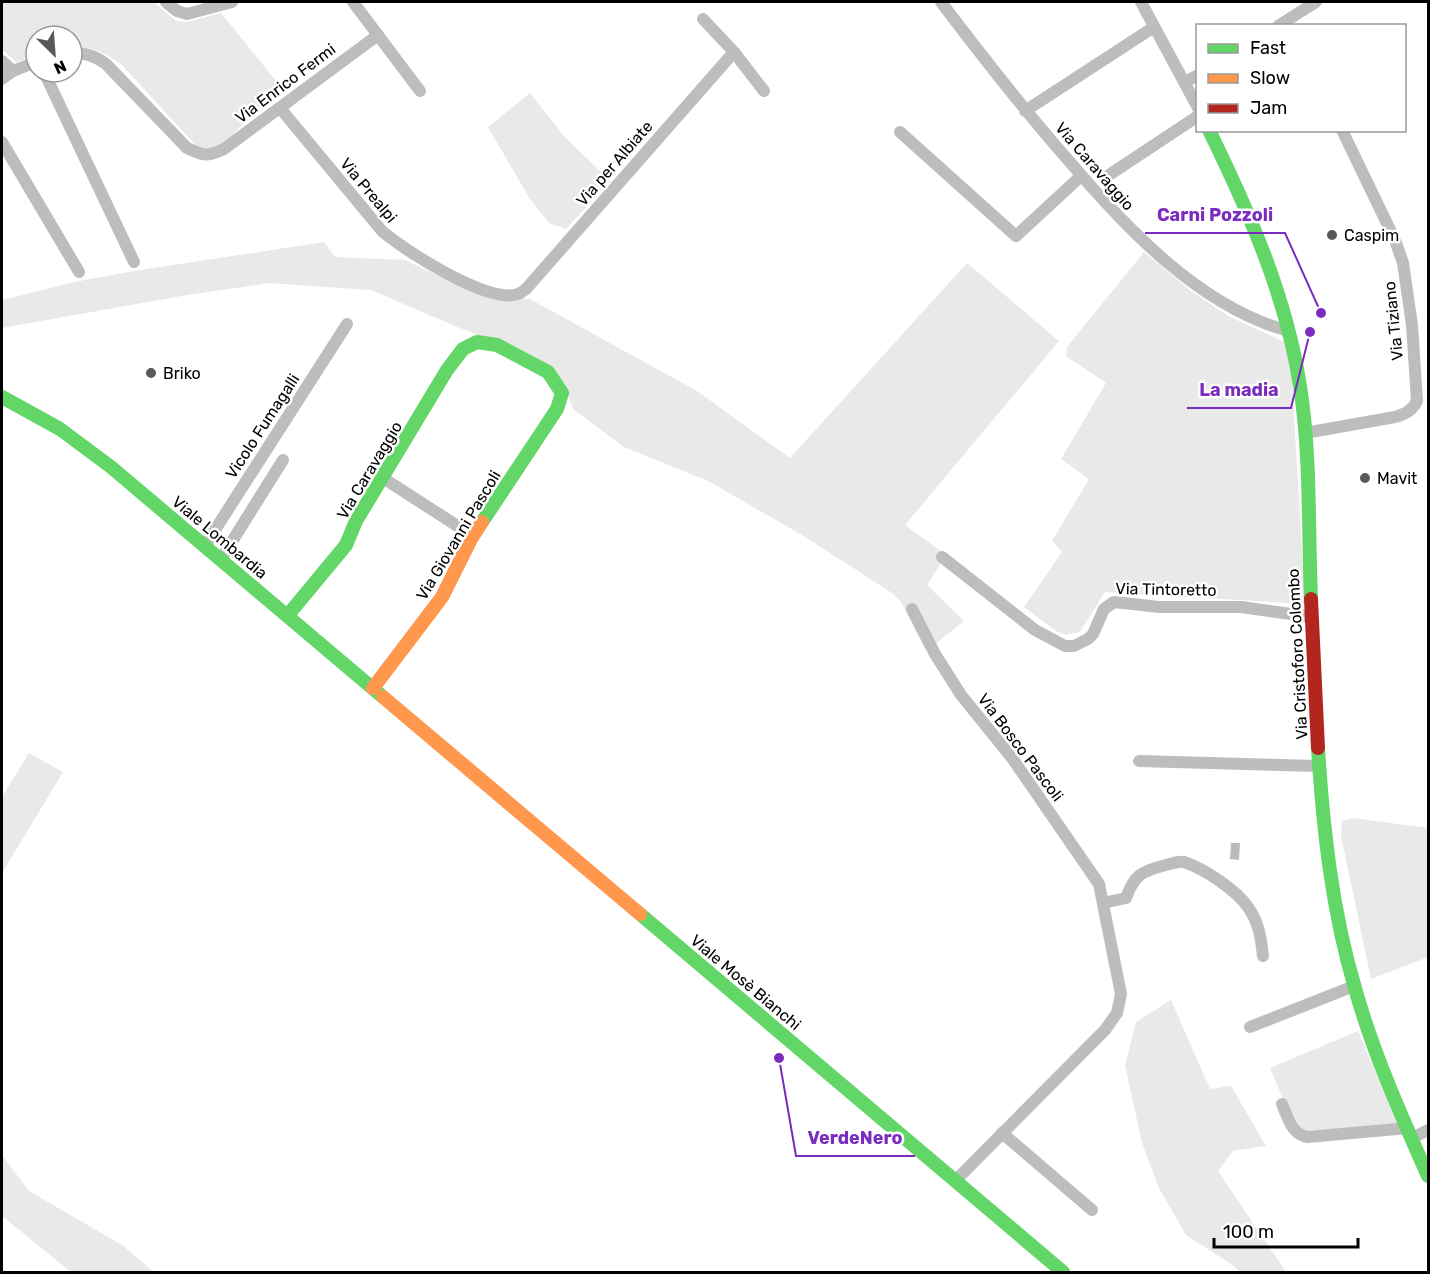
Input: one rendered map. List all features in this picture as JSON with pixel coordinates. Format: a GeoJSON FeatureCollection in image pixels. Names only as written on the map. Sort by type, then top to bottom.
{"type":"FeatureCollection","features":[{"type":"Feature","properties":{"kind":"street"},"geometry":{"type":"LineString","coordinates":[[166,2],[177,11],[186,14],[232,2]]}},
{"type":"Feature","properties":{"kind":"street"},"geometry":{"type":"LineString","coordinates":[[353,2],[420,91]]}},
{"type":"Feature","properties":{"kind":"street","name":"Via Caravaggio"},"geometry":{"type":"LineString","coordinates":[[941,2],[1025,111],[1138,238],[1184,275],[1233,307],[1289,331]]}},
{"type":"Feature","properties":{"kind":"street"},"geometry":{"type":"LineString","coordinates":[[1141,2],[1196,106]]}},
{"type":"Feature","properties":{"kind":"street"},"geometry":{"type":"LineString","coordinates":[[1286,24],[1316,2]]}},
{"type":"Feature","properties":{"kind":"street"},"geometry":{"type":"LineString","coordinates":[[703,20],[734,52],[764,91]]}},
{"type":"Feature","properties":{"kind":"street"},"geometry":{"type":"LineString","coordinates":[[1025,111],[1154,27]]}},
{"type":"Feature","properties":{"kind":"street","name":"Via Enrico Fermi"},"geometry":{"type":"LineString","coordinates":[[84,53],[95,56],[106,64],[187,148],[201,155],[211,155],[224,149],[378,35]]}},
{"type":"Feature","properties":{"kind":"street","name":"Via per Albiate"},"geometry":{"type":"LineString","coordinates":[[518,295],[526,289],[734,52]]}},
{"type":"Feature","properties":{"kind":"street"},"geometry":{"type":"LineString","coordinates":[[2,61],[13,71]]}},
{"type":"Feature","properties":{"kind":"street"},"geometry":{"type":"LineString","coordinates":[[2,79],[24,67]]}},
{"type":"Feature","properties":{"kind":"street"},"geometry":{"type":"LineString","coordinates":[[1185,82],[1196,76]]}},
{"type":"Feature","properties":{"kind":"street"},"geometry":{"type":"LineString","coordinates":[[50,84],[134,262]]}},
{"type":"Feature","properties":{"kind":"street","name":"Via Prealpi"},"geometry":{"type":"LineString","coordinates":[[279,108],[382,231],[394,242],[420,260],[456,279],[488,291],[518,295]]}},
{"type":"Feature","properties":{"kind":"street"},"geometry":{"type":"LineString","coordinates":[[1109,175],[1196,117]]}},
{"type":"Feature","properties":{"kind":"street"},"geometry":{"type":"LineString","coordinates":[[900,132],[1016,236],[1081,176]]}},
{"type":"Feature","properties":{"kind":"street","name":"Via Cristoforo Colombo"},"geometry":{"type":"LineString","coordinates":[[1210,132],[1258,234],[1277,288],[1297,369],[1305,433],[1319,766],[1328,849],[1354,986],[1367,1028],[1428,1176]]}},
{"type":"Feature","properties":{"kind":"street","name":"Via Tiziano"},"geometry":{"type":"LineString","coordinates":[[1305,433],[1395,417],[1405,414],[1413,408],[1417,401],[1412,325],[1403,263],[1395,240],[1343,132]]}},
{"type":"Feature","properties":{"kind":"street"},"geometry":{"type":"LineString","coordinates":[[2,142],[80,272]]}},
{"type":"Feature","properties":{"kind":"street","name":"Vicolo Fumagalli"},"geometry":{"type":"LineString","coordinates":[[204,547],[347,324]]}},
{"type":"Feature","properties":{"kind":"street","name":"Via Caravaggio"},"geometry":{"type":"LineString","coordinates":[[288,615],[345,545],[356,521],[447,370],[463,349],[477,342]]}},
{"type":"Feature","properties":{"kind":"street","name":"Via Giovanni Pascoli"},"geometry":{"type":"LineString","coordinates":[[373,688],[442,597],[473,536],[557,409],[562,393],[548,372],[497,345],[477,342]]}},
{"type":"Feature","properties":{"kind":"street","name":"Viale Lombardia"},"geometry":{"type":"LineString","coordinates":[[2,398],[77,441],[288,615],[407,718]]}},
{"type":"Feature","properties":{"kind":"street"},"geometry":{"type":"LineString","coordinates":[[221,559],[282,460]]}},
{"type":"Feature","properties":{"kind":"street"},"geometry":{"type":"LineString","coordinates":[[383,478],[473,536]]}},
{"type":"Feature","properties":{"kind":"street","name":"Via Tintoretto"},"geometry":{"type":"LineString","coordinates":[[942,557],[1014,615],[1035,630],[1065,646],[1074,646],[1088,639],[1093,634],[1104,609],[1114,602],[1159,608],[1241,607],[1312,617]]}},
{"type":"Feature","properties":{"kind":"street","name":"Via Bosco Pascoli"},"geometry":{"type":"LineString","coordinates":[[912,609],[934,654],[961,695],[1012,758],[1099,884],[1121,993],[1117,1013],[1105,1030],[956,1180]]}},
{"type":"Feature","properties":{"kind":"street","name":"Viale Mosè Bianchi"},"geometry":{"type":"LineString","coordinates":[[407,718],[1063,1272]]}},
{"type":"Feature","properties":{"kind":"street"},"geometry":{"type":"LineString","coordinates":[[1139,761],[1319,766]]}},
{"type":"Feature","properties":{"kind":"street"},"geometry":{"type":"LineString","coordinates":[[1103,903],[1126,898],[1131,884],[1144,870],[1181,861],[1230,888],[1248,907],[1260,929],[1263,956]]}},
{"type":"Feature","properties":{"kind":"street"},"geometry":{"type":"LineString","coordinates":[[1250,1027],[1354,986]]}},
{"type":"Feature","properties":{"kind":"street"},"geometry":{"type":"LineString","coordinates":[[1282,1104],[1295,1131],[1300,1136],[1398,1131],[1410,1133],[1428,1130]]}},
{"type":"Feature","properties":{"kind":"street"},"geometry":{"type":"LineString","coordinates":[[1002,1133],[1092,1210]]}},
{"type":"Feature","properties":{"kind":"shaded area"},"geometry":{"type":"Polygon","coordinates":[[[2,2],[154,2],[176,21],[187,22],[221,13],[281,87],[216,151],[199,149],[123,66],[99,51],[84,48],[84,24],[24,24],[24,60],[16,62],[2,49],[2,2]]]}},
{"type":"Feature","properties":{"kind":"shaded area"},"geometry":{"type":"Polygon","coordinates":[[[530,93],[563,135],[610,181],[566,229],[549,223],[530,199],[488,127],[530,93]]]}},
{"type":"Feature","properties":{"kind":"shaded area"},"geometry":{"type":"Polygon","coordinates":[[[324,242],[335,257],[405,260],[453,283],[488,295],[530,299],[697,391],[790,458],[967,263],[1059,341],[905,525],[946,555],[927,585],[964,621],[925,649],[901,602],[892,593],[802,535],[708,481],[624,447],[573,409],[564,384],[517,350],[371,290],[269,283],[2,328],[2,300],[74,282],[134,271],[324,242]]]}},
{"type":"Feature","properties":{"kind":"shaded area"},"geometry":{"type":"Polygon","coordinates":[[[1144,252],[1190,290],[1230,317],[1285,342],[1291,364],[1305,604],[1105,592],[1080,632],[1066,635],[1056,631],[1024,607],[1062,552],[1052,541],[1089,479],[1061,459],[1106,383],[1066,356],[1067,347],[1144,252]]]}},
{"type":"Feature","properties":{"kind":"shaded area"},"geometry":{"type":"Polygon","coordinates":[[[29,753],[63,772],[2,873],[2,797],[29,753]]]}},
{"type":"Feature","properties":{"kind":"shaded area"},"geometry":{"type":"Polygon","coordinates":[[[1353,818],[1428,828],[1428,957],[1371,979],[1341,836],[1342,821],[1353,818]]]}},
{"type":"Feature","properties":{"kind":"shaded area"},"geometry":{"type":"Polygon","coordinates":[[[1231,843],[1240,843],[1239,860],[1230,859],[1231,843]]]}},
{"type":"Feature","properties":{"kind":"shaded area"},"geometry":{"type":"Polygon","coordinates":[[[1171,1000],[1210,1089],[1231,1086],[1266,1146],[1233,1151],[1218,1171],[1286,1272],[1239,1272],[1234,1266],[1186,1235],[1159,1188],[1142,1143],[1125,1065],[1136,1022],[1171,1000]]]}},
{"type":"Feature","properties":{"kind":"shaded area"},"geometry":{"type":"Polygon","coordinates":[[[1358,1031],[1397,1124],[1297,1132],[1270,1068],[1358,1031]]]}},
{"type":"Feature","properties":{"kind":"shaded area"},"geometry":{"type":"Polygon","coordinates":[[[2,1155],[29,1191],[122,1245],[154,1272],[71,1272],[2,1216],[2,1155]]]}},
{"type":"Feature","properties":{"kind":"traffic: fast"},"geometry":{"type":"LineString","coordinates":[[1210,132],[1252,223],[1276,287],[1294,352],[1306,439],[1311,599]]}},
{"type":"Feature","properties":{"kind":"traffic: fast"},"geometry":{"type":"LineString","coordinates":[[288,615],[346,545],[356,521],[447,370],[463,349],[477,342],[497,345],[548,372],[562,393],[557,409],[482,522]]}},
{"type":"Feature","properties":{"kind":"traffic: fast"},"geometry":{"type":"LineString","coordinates":[[2,397],[60,429],[111,467],[383,697]]}},
{"type":"Feature","properties":{"kind":"traffic: fast"},"geometry":{"type":"LineString","coordinates":[[1318,748],[1330,869],[1347,959],[1379,1060],[1428,1176]]}},
{"type":"Feature","properties":{"kind":"traffic: fast"},"geometry":{"type":"LineString","coordinates":[[640,914],[1063,1272]]}},
{"type":"Feature","properties":{"kind":"traffic: slow"},"geometry":{"type":"LineString","coordinates":[[373,688],[442,597],[482,522]]}},
{"type":"Feature","properties":{"kind":"traffic: slow"},"geometry":{"type":"LineString","coordinates":[[383,697],[640,914]]}},
{"type":"Feature","properties":{"kind":"traffic: jam"},"geometry":{"type":"LineString","coordinates":[[1311,599],[1318,748]]}},
{"type":"Feature","properties":{"kind":"place","name":"Caspim"},"geometry":{"type":"Point","coordinates":[1332,235]}},
{"type":"Feature","properties":{"kind":"place","name":"Carni Pozzoli"},"geometry":{"type":"Point","coordinates":[1321,313]}},
{"type":"Feature","properties":{"kind":"place","name":"La madia"},"geometry":{"type":"Point","coordinates":[1310,332]}},
{"type":"Feature","properties":{"kind":"place","name":"Briko"},"geometry":{"type":"Point","coordinates":[151,373]}},
{"type":"Feature","properties":{"kind":"place","name":"Mavit"},"geometry":{"type":"Point","coordinates":[1365,478]}},
{"type":"Feature","properties":{"kind":"place","name":"VerdeNero"},"geometry":{"type":"Point","coordinates":[779,1058]}}]}
